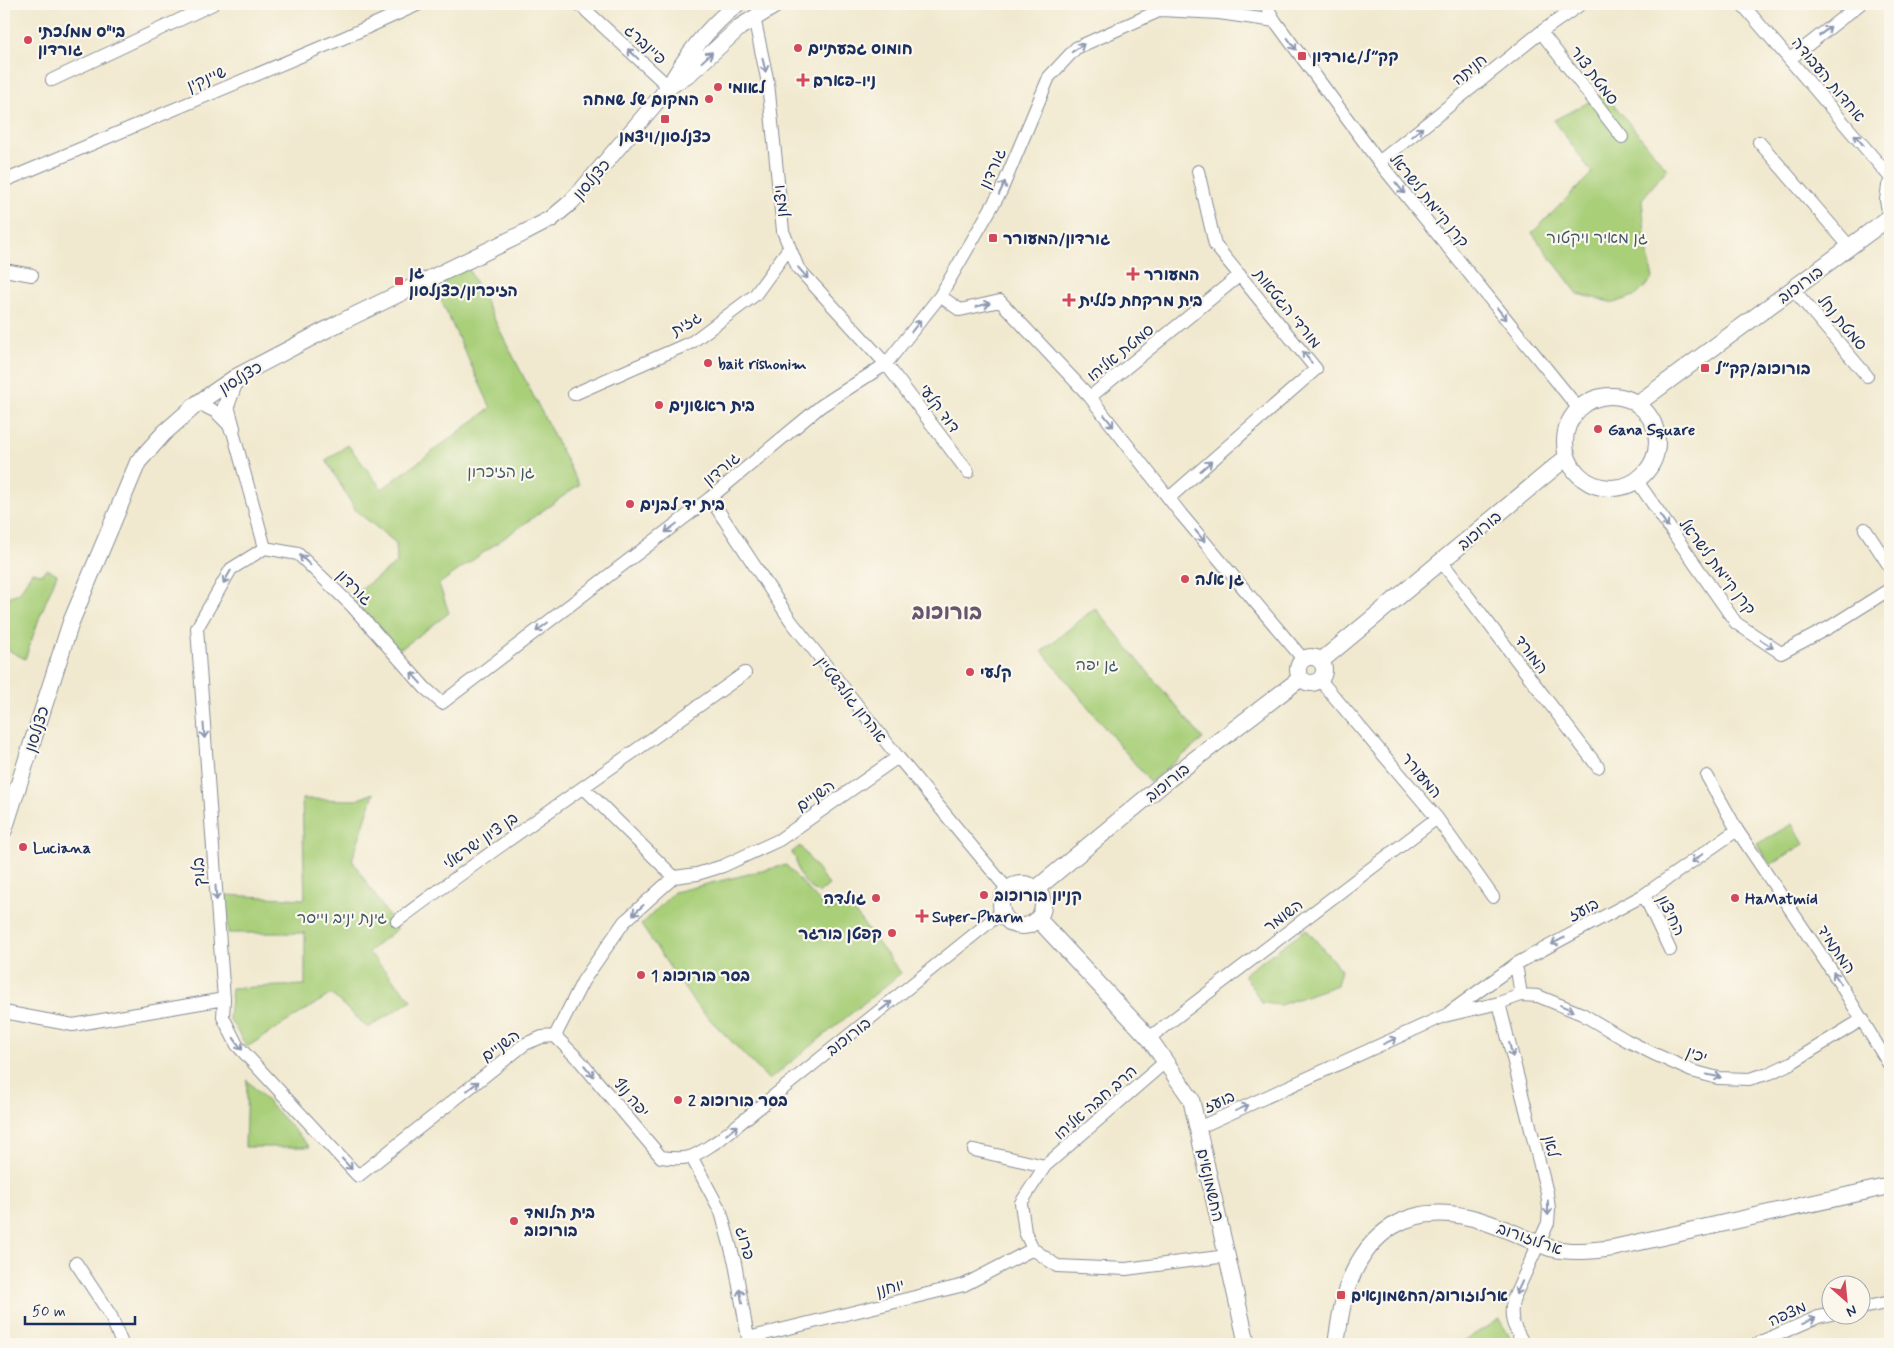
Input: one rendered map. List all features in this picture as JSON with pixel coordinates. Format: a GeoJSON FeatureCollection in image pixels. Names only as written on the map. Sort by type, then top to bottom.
{"type":"FeatureCollection","features":[{"type":"Feature","properties":{"kind":"street"},"geometry":{"type":"LineString","coordinates":[[52,80],[213,4]]}},
{"type":"Feature","properties":{"kind":"street","name":"שיינקין"},"geometry":{"type":"LineString","coordinates":[[4,181],[348,36],[419,4]]}},
{"type":"Feature","properties":{"kind":"street","name":"פיינברג"},"geometry":{"type":"LineString","coordinates":[[579,4],[669,87]]}},
{"type":"Feature","properties":{"kind":"street","name":"כצנלסון"},"geometry":{"type":"LineString","coordinates":[[4,830],[71,622],[138,462],[164,433],[198,403],[236,378],[341,322],[551,219],[582,190],[669,87],[679,68],[710,28],[737,4]]}},
{"type":"Feature","properties":{"kind":"street","name":"כצנלסון"},"geometry":{"type":"LineString","coordinates":[[669,87],[690,73],[729,36],[752,10],[777,4]]}},
{"type":"Feature","properties":{"kind":"street","name":"קרן קיימת לישראל"},"geometry":{"type":"LineString","coordinates":[[1265,4],[1275,21],[1379,162],[1580,409]]}},
{"type":"Feature","properties":{"kind":"street","name":"חניתה"},"geometry":{"type":"LineString","coordinates":[[1379,162],[1542,32],[1581,4]]}},
{"type":"Feature","properties":{"kind":"street","name":"אחדות העבודה"},"geometry":{"type":"LineString","coordinates":[[1742,4],[1890,177]]}},
{"type":"Feature","properties":{"kind":"street"},"geometry":{"type":"LineString","coordinates":[[1790,59],[1860,4]]}},
{"type":"Feature","properties":{"kind":"street","name":"ויצמן"},"geometry":{"type":"LineString","coordinates":[[752,10],[768,83],[782,231],[798,268],[886,364]]}},
{"type":"Feature","properties":{"kind":"street","name":"גורדון"},"geometry":{"type":"LineString","coordinates":[[265,548],[298,554],[352,606],[425,688],[442,703],[710,498],[821,406],[886,364],[940,296],[1001,191],[1049,77],[1076,48],[1161,10],[1219,13],[1275,21]]}},
{"type":"Feature","properties":{"kind":"street","name":"סמטת צור"},"geometry":{"type":"LineString","coordinates":[[1542,32],[1622,137]]}},
{"type":"Feature","properties":{"kind":"street"},"geometry":{"type":"LineString","coordinates":[[1760,142],[1850,247]]}},
{"type":"Feature","properties":{"kind":"street","name":"מורדי הגטאות"},"geometry":{"type":"LineString","coordinates":[[1169,498],[1316,369],[1214,245],[1198,171]]}},
{"type":"Feature","properties":{"kind":"street"},"geometry":{"type":"LineString","coordinates":[[1890,186],[1888,200],[1890,210]]}},
{"type":"Feature","properties":{"kind":"street","name":"בורוכוב"},"geometry":{"type":"LineString","coordinates":[[1637,404],[1890,217]]}},
{"type":"Feature","properties":{"kind":"street","name":"גזית"},"geometry":{"type":"LineString","coordinates":[[574,394],[692,342],[755,295],[790,248]]}},
{"type":"Feature","properties":{"kind":"street"},"geometry":{"type":"LineString","coordinates":[[4,270],[32,275]]}},
{"type":"Feature","properties":{"kind":"street","name":"סמטת אליהו"},"geometry":{"type":"LineString","coordinates":[[1090,397],[1240,275]]}},
{"type":"Feature","properties":{"kind":"street","name":"סמטת נחל"},"geometry":{"type":"LineString","coordinates":[[1793,289],[1867,376]]}},
{"type":"Feature","properties":{"kind":"street"},"geometry":{"type":"LineString","coordinates":[[940,296],[960,310],[1000,301],[1090,397],[1169,498],[1303,659]]}},
{"type":"Feature","properties":{"kind":"street","name":"דוד קלעי"},"geometry":{"type":"LineString","coordinates":[[886,364],[968,472]]}},
{"type":"Feature","properties":{"kind":"street"},"geometry":{"type":"LineString","coordinates":[[236,378],[226,406],[265,548]]}},
{"type":"Feature","properties":{"kind":"street"},"geometry":{"type":"LineString","coordinates":[[1608,396],[1627,399],[1637,404],[1648,414],[1655,428],[1658,443],[1655,458],[1648,471],[1636,481],[1624,487],[1610,489],[1596,486],[1584,480],[1573,470],[1567,457],[1565,447],[1566,431],[1571,419],[1580,409],[1593,400],[1608,396]]}},
{"type":"Feature","properties":{"kind":"street"},"geometry":{"type":"LineString","coordinates":[[198,403],[216,412],[232,428]]}},
{"type":"Feature","properties":{"kind":"street","name":"בורוכוב"},"geometry":{"type":"LineString","coordinates":[[1321,661],[1567,457]]}},
{"type":"Feature","properties":{"kind":"street","name":"קרן קיימת לישראל"},"geometry":{"type":"LineString","coordinates":[[1636,481],[1736,624],[1781,653],[1830,627],[1890,588]]}},
{"type":"Feature","properties":{"kind":"street","name":"אהרון גולדשטיין"},"geometry":{"type":"LineString","coordinates":[[710,498],[791,621],[898,757],[1008,890]]}},
{"type":"Feature","properties":{"kind":"street"},"geometry":{"type":"LineString","coordinates":[[1865,529],[1890,567]]}},
{"type":"Feature","properties":{"kind":"street","name":"בלוך"},"geometry":{"type":"LineString","coordinates":[[224,999],[197,628],[231,569],[265,548]]}},
{"type":"Feature","properties":{"kind":"street","name":"המורד"},"geometry":{"type":"LineString","coordinates":[[1441,561],[1598,767]]}},
{"type":"Feature","properties":{"kind":"street"},"geometry":{"type":"LineString","coordinates":[[1311,656],[1321,661],[1324,664],[1324,672],[1320,680],[1312,683],[1301,678],[1298,670],[1303,659],[1311,656]]}},
{"type":"Feature","properties":{"kind":"street","name":"בן ציון ישראלי"},"geometry":{"type":"LineString","coordinates":[[396,921],[746,673]]}},
{"type":"Feature","properties":{"kind":"street","name":"בורוכוב"},"geometry":{"type":"LineString","coordinates":[[1036,889],[1169,779],[1301,678]]}},
{"type":"Feature","properties":{"kind":"street","name":"המעורר"},"geometry":{"type":"LineString","coordinates":[[1320,680],[1437,818],[1493,896]]}},
{"type":"Feature","properties":{"kind":"street","name":"השניים"},"geometry":{"type":"LineString","coordinates":[[674,877],[697,874],[723,866],[779,840],[898,757]]}},
{"type":"Feature","properties":{"kind":"street","name":"המתמיד"},"geometry":{"type":"LineString","coordinates":[[1707,776],[1737,830],[1834,974],[1890,1066]]}},
{"type":"Feature","properties":{"kind":"street"},"geometry":{"type":"LineString","coordinates":[[555,1036],[583,981],[624,922],[674,877],[584,788]]}},
{"type":"Feature","properties":{"kind":"street","name":"השומר"},"geometry":{"type":"LineString","coordinates":[[1149,1038],[1437,818]]}},
{"type":"Feature","properties":{"kind":"street","name":"בועז"},"geometry":{"type":"LineString","coordinates":[[1444,1016],[1516,964],[1644,895],[1737,830]]}},
{"type":"Feature","properties":{"kind":"street"},"geometry":{"type":"LineString","coordinates":[[1025,884],[1036,889],[1041,896],[1043,904],[1042,912],[1038,919],[1032,924],[1018,926],[1011,923],[1002,912],[1002,900],[1008,890],[1025,884]]}},
{"type":"Feature","properties":{"kind":"street","name":"החיצון"},"geometry":{"type":"LineString","coordinates":[[1644,895],[1670,950]]}},
{"type":"Feature","properties":{"kind":"street","name":"בורוכוב"},"geometry":{"type":"LineString","coordinates":[[692,1158],[719,1140],[1002,912]]}},
{"type":"Feature","properties":{"kind":"street"},"geometry":{"type":"LineString","coordinates":[[1038,919],[1149,1038]]}},
{"type":"Feature","properties":{"kind":"street"},"geometry":{"type":"LineString","coordinates":[[1499,1002],[1521,995],[1516,964]]}},
{"type":"Feature","properties":{"kind":"street","name":"יכין"},"geometry":{"type":"LineString","coordinates":[[1521,995],[1538,996],[1573,1011],[1626,1040],[1692,1071],[1718,1078],[1749,1079],[1770,1073],[1791,1063],[1863,1019]]}},
{"type":"Feature","properties":{"kind":"street"},"geometry":{"type":"LineString","coordinates":[[4,1012],[73,1025],[224,999]]}},
{"type":"Feature","properties":{"kind":"street","name":"השניים"},"geometry":{"type":"LineString","coordinates":[[224,999],[223,1017],[237,1045],[358,1176],[525,1044],[542,1037],[555,1036]]}},
{"type":"Feature","properties":{"kind":"street","name":"בועז"},"geometry":{"type":"LineString","coordinates":[[1198,1128],[1444,1016],[1499,1002]]}},
{"type":"Feature","properties":{"kind":"street","name":"לאן"},"geometry":{"type":"LineString","coordinates":[[1499,1002],[1547,1193],[1549,1209],[1548,1223],[1513,1300],[1511,1310],[1514,1327],[1524,1344]]}},
{"type":"Feature","properties":{"kind":"street","name":"יפה נוף"},"geometry":{"type":"LineString","coordinates":[[555,1036],[580,1061],[662,1157],[692,1158]]}},
{"type":"Feature","properties":{"kind":"street","name":"החשמונאים"},"geometry":{"type":"LineString","coordinates":[[1149,1038],[1191,1099],[1247,1344]]}},
{"type":"Feature","properties":{"kind":"street","name":"הרב חבה אליהו"},"geometry":{"type":"LineString","coordinates":[[1034,1249],[1025,1232],[1021,1203],[1045,1166],[1166,1062]]}},
{"type":"Feature","properties":{"kind":"street"},"geometry":{"type":"LineString","coordinates":[[974,1150],[1045,1166]]}},
{"type":"Feature","properties":{"kind":"street","name":"פרוג"},"geometry":{"type":"LineString","coordinates":[[692,1158],[720,1212],[736,1264],[748,1341]]}},
{"type":"Feature","properties":{"kind":"street","name":"ארלוזורוב"},"geometry":{"type":"LineString","coordinates":[[1336,1344],[1347,1289],[1357,1264],[1369,1246],[1382,1232],[1402,1221],[1421,1215],[1448,1214],[1468,1217],[1563,1251],[1587,1251],[1613,1248],[1890,1186]]}},
{"type":"Feature","properties":{"kind":"street"},"geometry":{"type":"LineString","coordinates":[[1034,1249],[1057,1266],[1126,1269],[1227,1256]]}},
{"type":"Feature","properties":{"kind":"street","name":"יוחנן"},"geometry":{"type":"LineString","coordinates":[[748,1341],[964,1285],[1034,1249]]}},
{"type":"Feature","properties":{"kind":"street"},"geometry":{"type":"LineString","coordinates":[[76,1263],[111,1316],[122,1344]]}},
{"type":"Feature","properties":{"kind":"street"},"geometry":{"type":"LineString","coordinates":[[1872,1306],[1890,1302]]}},
{"type":"Feature","properties":{"kind":"street","name":"מצפה"},"geometry":{"type":"LineString","coordinates":[[1756,1344],[1822,1316]]}},
{"type":"Feature","properties":{"kind":"green space","name":"גן מאיר ויקטור"},"geometry":{"type":"Polygon","coordinates":[[[1605,94],[1667,169],[1642,199],[1646,245],[1653,278],[1637,295],[1614,303],[1578,294],[1532,233],[1592,173],[1554,120],[1605,94]]]}},
{"type":"Feature","properties":{"kind":"green space","name":"גן הזיכרון"},"geometry":{"type":"Polygon","coordinates":[[[467,266],[579,485],[439,584],[449,613],[402,648],[385,644],[351,596],[397,563],[396,543],[356,511],[326,460],[348,445],[382,489],[491,408],[432,281],[467,266]]]}},
{"type":"Feature","properties":{"kind":"green space"},"geometry":{"type":"Polygon","coordinates":[[[47,569],[57,574],[25,659],[4,648],[4,598],[19,593],[32,572],[41,574],[47,569]]]}},
{"type":"Feature","properties":{"kind":"green space","name":"גן יפה"},"geometry":{"type":"Polygon","coordinates":[[[1095,608],[1203,739],[1150,782],[1042,651],[1095,608]]]}},
{"type":"Feature","properties":{"kind":"green space","name":"גינת יניב וייסר"},"geometry":{"type":"Polygon","coordinates":[[[374,793],[352,860],[397,929],[368,952],[412,1000],[368,1028],[331,994],[247,1047],[229,1018],[232,988],[305,985],[305,933],[228,933],[225,895],[305,899],[302,799],[356,800],[374,793]]]}},
{"type":"Feature","properties":{"kind":"green space"},"geometry":{"type":"Polygon","coordinates":[[[1792,824],[1804,844],[1770,865],[1757,844],[1792,824]]]}},
{"type":"Feature","properties":{"kind":"green space"},"geometry":{"type":"Polygon","coordinates":[[[800,846],[829,885],[819,893],[810,887],[800,875],[796,859],[791,853],[800,846]]]}},
{"type":"Feature","properties":{"kind":"green space"},"geometry":{"type":"Polygon","coordinates":[[[786,865],[828,911],[849,905],[901,973],[769,1080],[695,1004],[641,925],[674,892],[786,865]]]}},
{"type":"Feature","properties":{"kind":"green space"},"geometry":{"type":"Polygon","coordinates":[[[1306,929],[1341,970],[1337,985],[1280,1005],[1262,1003],[1244,974],[1306,929]]]}},
{"type":"Feature","properties":{"kind":"green space"},"geometry":{"type":"Polygon","coordinates":[[[247,1080],[310,1147],[245,1147],[247,1080]]]}},
{"type":"Feature","properties":{"kind":"green space"},"geometry":{"type":"Polygon","coordinates":[[[1499,1319],[1514,1344],[1459,1344],[1499,1319]]]}},
{"type":"Feature","properties":{"kind":"place","name":"בי\"ס ממלכתי גורדון"},"geometry":{"type":"Point","coordinates":[28,40]}},
{"type":"Feature","properties":{"kind":"place","name":"חומוס גבעתיים"},"geometry":{"type":"Point","coordinates":[798,48]}},
{"type":"Feature","properties":{"kind":"place","name":"קק״ל/גורדון"},"geometry":{"type":"Point","coordinates":[1302,56]}},
{"type":"Feature","properties":{"kind":"place","name":"ניו-פארם"},"geometry":{"type":"Point","coordinates":[803,80]}},
{"type":"Feature","properties":{"kind":"place","name":"לאומי"},"geometry":{"type":"Point","coordinates":[718,87]}},
{"type":"Feature","properties":{"kind":"place","name":"המקום של שמחה"},"geometry":{"type":"Point","coordinates":[709,99]}},
{"type":"Feature","properties":{"kind":"place","name":"כצנלסון/ויצמן"},"geometry":{"type":"Point","coordinates":[665,119]}},
{"type":"Feature","properties":{"kind":"place","name":"גורדון/המעורר"},"geometry":{"type":"Point","coordinates":[993,238]}},
{"type":"Feature","properties":{"kind":"place","name":"המעורר"},"geometry":{"type":"Point","coordinates":[1133,274]}},
{"type":"Feature","properties":{"kind":"place","name":"גן הזיכרון/כצנלסון"},"geometry":{"type":"Point","coordinates":[399,281]}},
{"type":"Feature","properties":{"kind":"place","name":"בית מרקחת כללית"},"geometry":{"type":"Point","coordinates":[1069,300]}},
{"type":"Feature","properties":{"kind":"place","name":"bait rishonim"},"geometry":{"type":"Point","coordinates":[708,363]}},
{"type":"Feature","properties":{"kind":"place","name":"בורוכוב/קק״ל"},"geometry":{"type":"Point","coordinates":[1705,368]}},
{"type":"Feature","properties":{"kind":"place","name":"בית ראשונים"},"geometry":{"type":"Point","coordinates":[659,405]}},
{"type":"Feature","properties":{"kind":"place","name":"Gana Square"},"geometry":{"type":"Point","coordinates":[1598,429]}},
{"type":"Feature","properties":{"kind":"place","name":"בית יד לבנים"},"geometry":{"type":"Point","coordinates":[630,504]}},
{"type":"Feature","properties":{"kind":"place","name":"גן אלה"},"geometry":{"type":"Point","coordinates":[1185,579]}},
{"type":"Feature","properties":{"kind":"place","name":"קלעי"},"geometry":{"type":"Point","coordinates":[970,672]}},
{"type":"Feature","properties":{"kind":"place","name":"Luciana"},"geometry":{"type":"Point","coordinates":[23,847]}},
{"type":"Feature","properties":{"kind":"place","name":"קניון בורוכוב"},"geometry":{"type":"Point","coordinates":[984,895]}},
{"type":"Feature","properties":{"kind":"place","name":"גולדה"},"geometry":{"type":"Point","coordinates":[876,898]}},
{"type":"Feature","properties":{"kind":"place","name":"HaMatmid"},"geometry":{"type":"Point","coordinates":[1735,898]}},
{"type":"Feature","properties":{"kind":"place","name":"Super-Pharm"},"geometry":{"type":"Point","coordinates":[922,916]}},
{"type":"Feature","properties":{"kind":"place","name":"קפטן בורגר"},"geometry":{"type":"Point","coordinates":[892,933]}},
{"type":"Feature","properties":{"kind":"place","name":"בסר בורוכוב 1"},"geometry":{"type":"Point","coordinates":[641,975]}},
{"type":"Feature","properties":{"kind":"place","name":"בסר בורוכוב 2"},"geometry":{"type":"Point","coordinates":[678,1100]}},
{"type":"Feature","properties":{"kind":"place","name":"בית הלומד בורוכוב"},"geometry":{"type":"Point","coordinates":[514,1221]}},
{"type":"Feature","properties":{"kind":"place","name":"ארלוזורוב/החשמונאים"},"geometry":{"type":"Point","coordinates":[1341,1295]}},
{"type":"Feature","properties":{"kind":"district","name":"בורוכוב"},"geometry":{"type":"Point","coordinates":[947,612]}}]}
